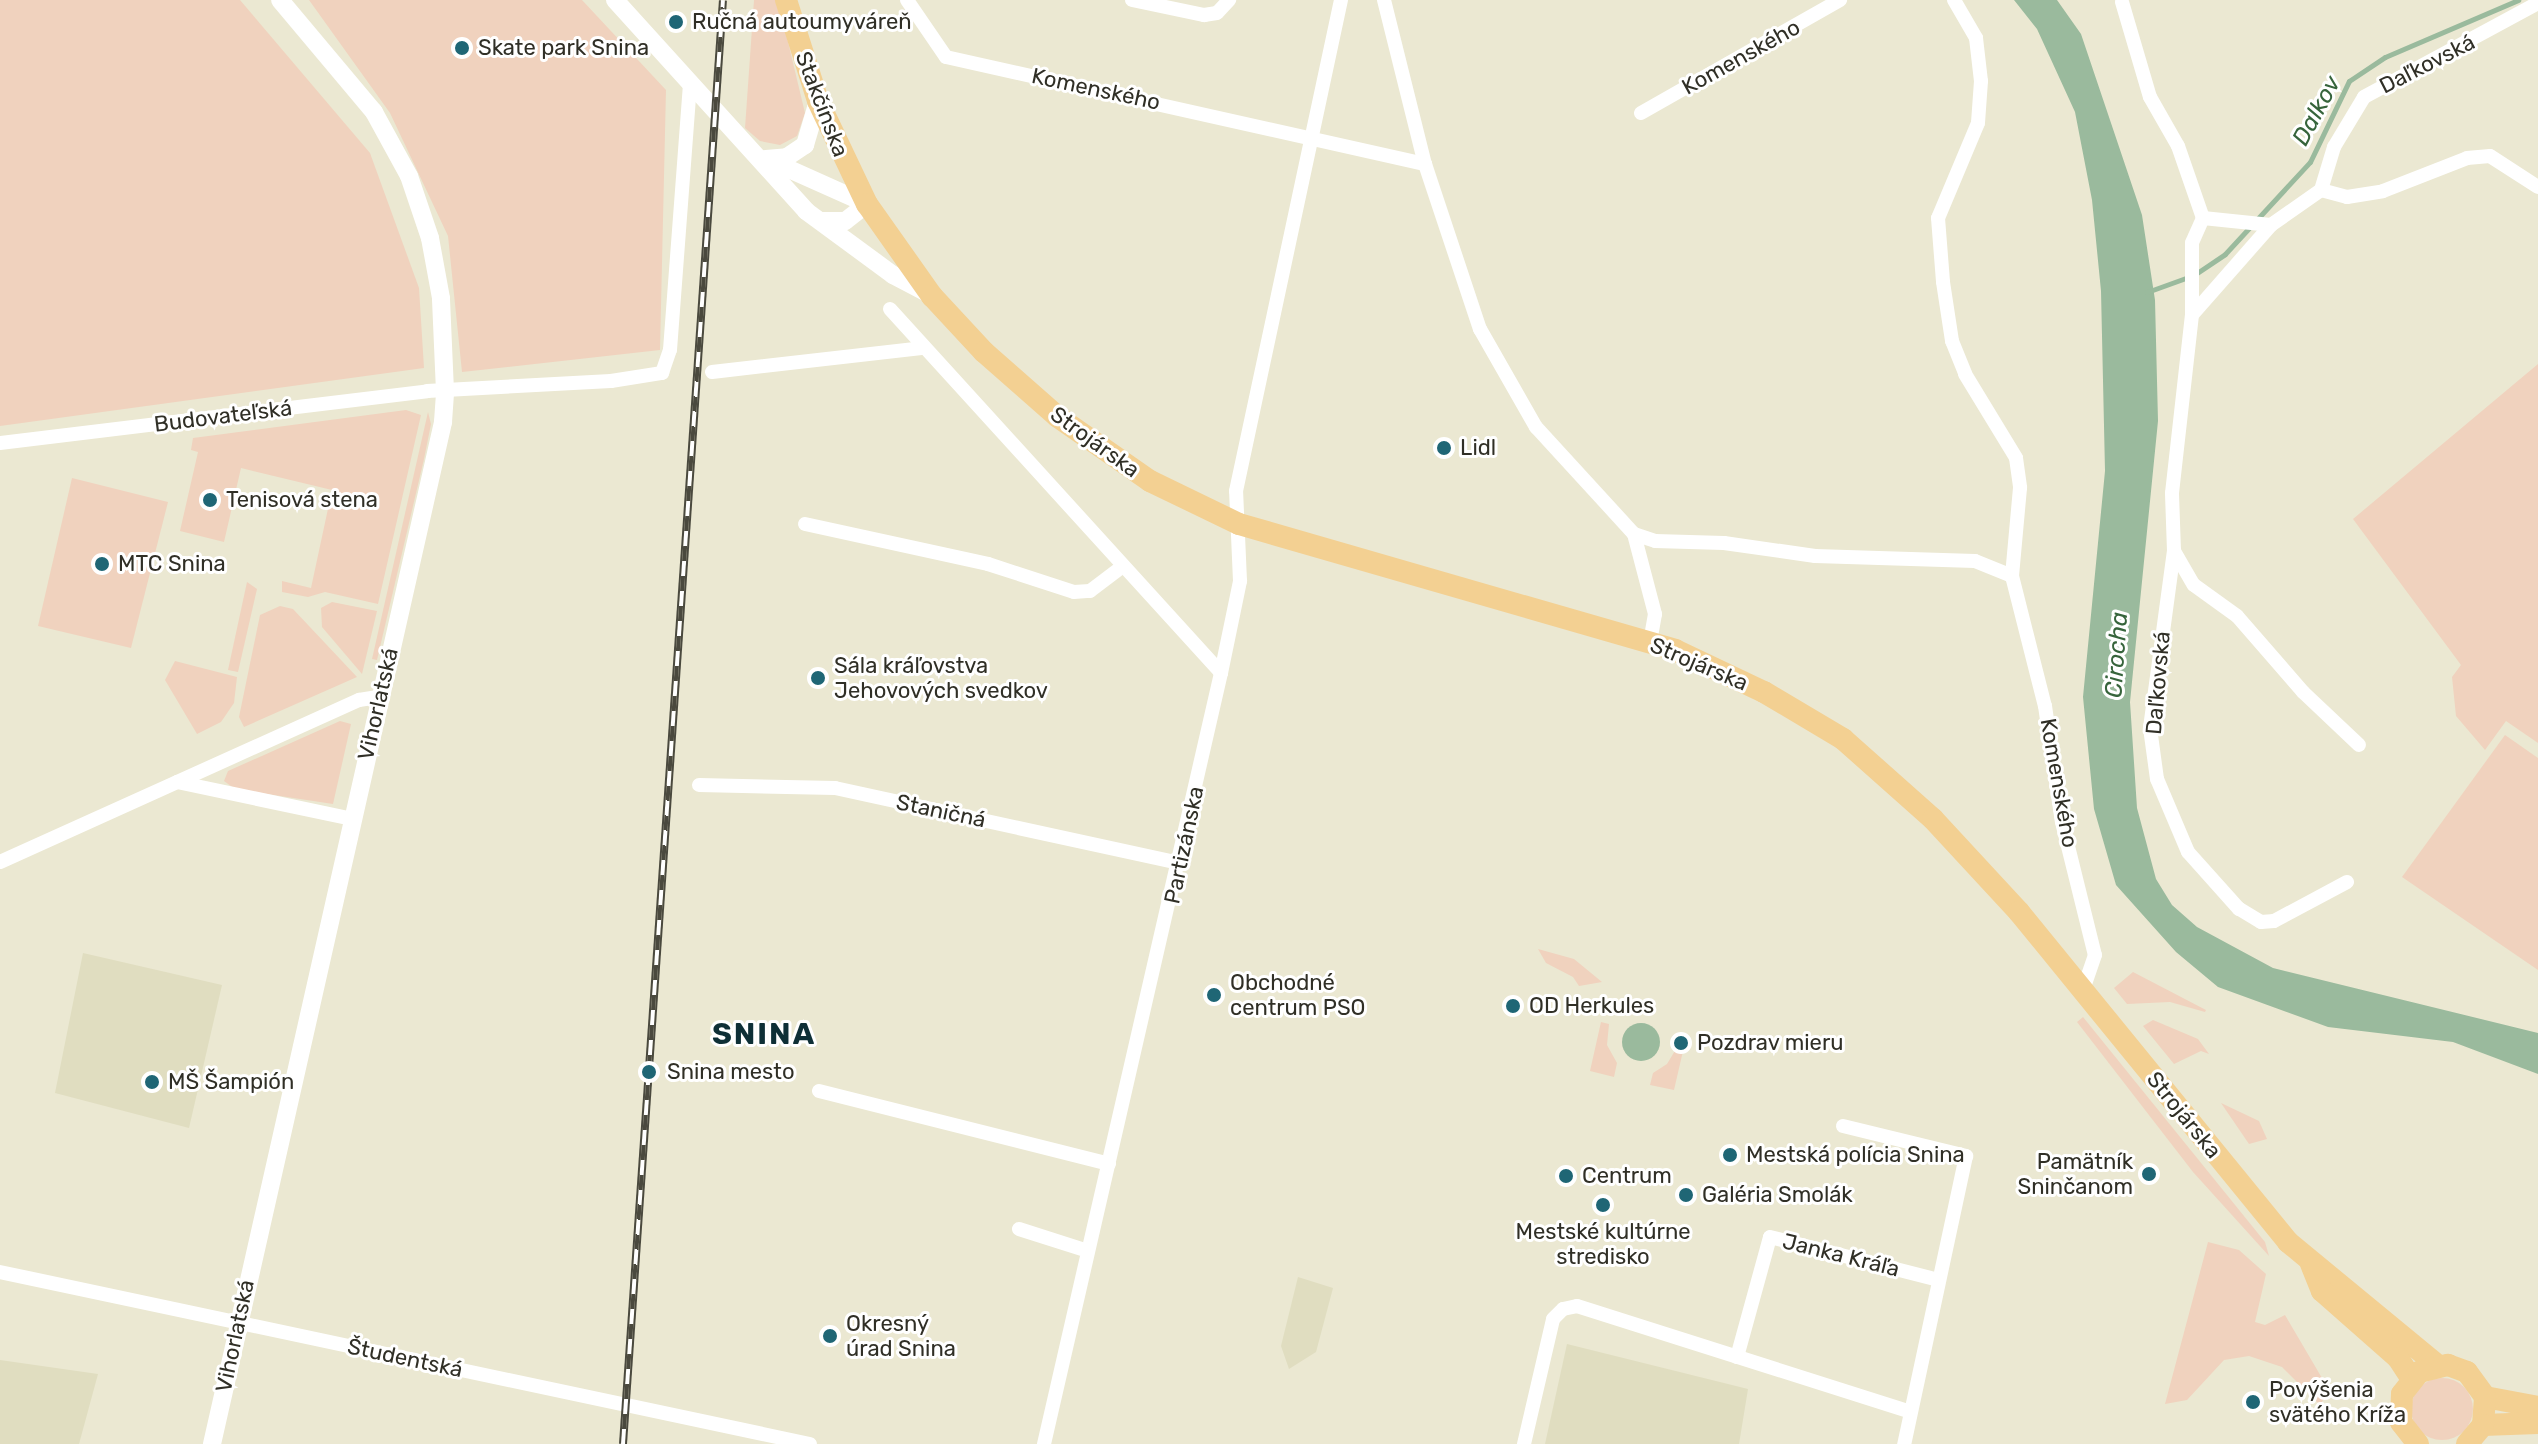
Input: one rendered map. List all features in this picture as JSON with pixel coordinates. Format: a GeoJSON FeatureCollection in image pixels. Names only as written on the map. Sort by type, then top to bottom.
{"type":"FeatureCollection","features":[{"type":"Feature","properties":{"kind":"main road","name":"Vihorlatská"},"geometry":{"type":"LineString","coordinates":[[212,1444],[378,697],[443,422],[445,391],[441,298],[430,238],[409,176],[374,112],[280,0]]}},
{"type":"Feature","properties":{"kind":"main road","name":"Strojárska"},"geometry":{"type":"LineString","coordinates":[[615,0],[764,158],[806,211],[893,275],[932,296]]}},
{"type":"Feature","properties":{"kind":"main road","name":"Stakčínska"},"geometry":{"type":"LineString","coordinates":[[786,0],[818,101],[867,204]]}},
{"type":"Feature","properties":{"kind":"main road"},"geometry":{"type":"LineString","coordinates":[[764,158],[805,145],[818,101]]}},
{"type":"Feature","properties":{"kind":"main road","name":"Strojárska"},"geometry":{"type":"LineString","coordinates":[[764,158],[867,204],[932,296],[984,352],[1102,450],[1150,481],[1239,524],[1650,642],[1764,692],[1843,739],[1883,771],[1978,865],[2262,1212],[2311,1264]]}},
{"type":"Feature","properties":{"kind":"main road"},"geometry":{"type":"LineString","coordinates":[[822,221],[845,221],[867,204]]}},
{"type":"Feature","properties":{"kind":"main road"},"geometry":{"type":"LineString","coordinates":[[2311,1264],[2340,1280],[2437,1365],[2467,1372],[2485,1397],[2483,1425],[2467,1444]]}},
{"type":"Feature","properties":{"kind":"main road"},"geometry":{"type":"LineString","coordinates":[[2311,1264],[2322,1291],[2398,1358],[2411,1378]]}},
{"type":"Feature","properties":{"kind":"main road"},"geometry":{"type":"LineString","coordinates":[[2413,1442],[2401,1422],[2399,1403],[2411,1378],[2437,1365]]}},
{"type":"Feature","properties":{"kind":"main road"},"geometry":{"type":"LineString","coordinates":[[2485,1397],[2538,1407]]}},
{"type":"Feature","properties":{"kind":"main road"},"geometry":{"type":"LineString","coordinates":[[2483,1425],[2538,1423]]}},
{"type":"Feature","properties":{"kind":"street","name":"Komenského"},"geometry":{"type":"LineString","coordinates":[[907,0],[946,57],[1425,164]]}},
{"type":"Feature","properties":{"kind":"street"},"geometry":{"type":"LineString","coordinates":[[1132,0],[1204,15],[1217,13],[1229,0]]}},
{"type":"Feature","properties":{"kind":"street"},"geometry":{"type":"LineString","coordinates":[[1239,524],[1236,491],[1341,0]]}},
{"type":"Feature","properties":{"kind":"street"},"geometry":{"type":"LineString","coordinates":[[1384,0],[1425,164],[1480,329],[1536,427],[1634,534],[1655,614],[1650,642]]}},
{"type":"Feature","properties":{"kind":"street","name":"Komenského"},"geometry":{"type":"LineString","coordinates":[[1641,113],[1840,0]]}},
{"type":"Feature","properties":{"kind":"street","name":"Komenského"},"geometry":{"type":"LineString","coordinates":[[1954,0],[1976,38],[1981,81],[1978,123],[1938,218],[1943,282],[1952,341],[1965,374],[2016,458],[2020,488],[2012,576],[2045,706],[2062,822],[2095,955],[2083,990]]}},
{"type":"Feature","properties":{"kind":"street"},"geometry":{"type":"LineString","coordinates":[[2122,2],[2150,97],[2178,146],[2203,218],[2240,218],[2268,224]]}},
{"type":"Feature","properties":{"kind":"street","name":"Daľkovská"},"geometry":{"type":"LineString","coordinates":[[2321,190],[2334,147],[2364,97],[2538,3]]}},
{"type":"Feature","properties":{"kind":"street","name":"Budovateľská"},"geometry":{"type":"LineString","coordinates":[[0,443],[445,391],[611,381],[662,373],[670,350],[690,82]]}},
{"type":"Feature","properties":{"kind":"street"},"geometry":{"type":"LineString","coordinates":[[2192,315],[2268,224],[2321,190],[2347,197],[2383,191],[2467,158],[2490,156],[2538,187]]}},
{"type":"Feature","properties":{"kind":"street","name":"Daľkovská"},"geometry":{"type":"LineString","coordinates":[[2203,218],[2192,243],[2192,315],[2172,493],[2174,551],[2166,590],[2150,728],[2157,779],[2188,852],[2239,909],[2261,922],[2274,921],[2347,882]]}},
{"type":"Feature","properties":{"kind":"street"},"geometry":{"type":"LineString","coordinates":[[890,309],[1221,673]]}},
{"type":"Feature","properties":{"kind":"street"},"geometry":{"type":"LineString","coordinates":[[712,372],[924,348]]}},
{"type":"Feature","properties":{"kind":"street"},"geometry":{"type":"LineString","coordinates":[[805,524],[988,564],[1074,592],[1090,591],[1123,566]]}},
{"type":"Feature","properties":{"kind":"street","name":"Partizánska"},"geometry":{"type":"LineString","coordinates":[[1044,1444],[1180,863],[1221,673],[1240,581],[1239,524]]}},
{"type":"Feature","properties":{"kind":"street"},"geometry":{"type":"LineString","coordinates":[[1634,534],[1655,541],[1724,543],[1815,556],[1975,561],[2012,576]]}},
{"type":"Feature","properties":{"kind":"street","name":"Daľkovská"},"geometry":{"type":"LineString","coordinates":[[2174,551],[2194,585],[2237,616],[2303,692],[2359,745]]}},
{"type":"Feature","properties":{"kind":"street"},"geometry":{"type":"LineString","coordinates":[[2166,590],[2194,585]]}},
{"type":"Feature","properties":{"kind":"street"},"geometry":{"type":"LineString","coordinates":[[0,862],[359,700],[378,697]]}},
{"type":"Feature","properties":{"kind":"street"},"geometry":{"type":"LineString","coordinates":[[176,782],[353,819]]}},
{"type":"Feature","properties":{"kind":"street","name":"Staničná"},"geometry":{"type":"LineString","coordinates":[[699,785],[835,788],[1180,863]]}},
{"type":"Feature","properties":{"kind":"street"},"geometry":{"type":"LineString","coordinates":[[819,1091],[1109,1164]]}},
{"type":"Feature","properties":{"kind":"street"},"geometry":{"type":"LineString","coordinates":[[1843,1126],[1966,1156],[1904,1444]]}},
{"type":"Feature","properties":{"kind":"street"},"geometry":{"type":"LineString","coordinates":[[1019,1229],[1088,1251]]}},
{"type":"Feature","properties":{"kind":"street","name":"Janka Kráľa"},"geometry":{"type":"LineString","coordinates":[[1737,1357],[1770,1237],[1939,1280]]}},
{"type":"Feature","properties":{"kind":"street","name":"Študentská"},"geometry":{"type":"LineString","coordinates":[[0,1272],[810,1444]]}},
{"type":"Feature","properties":{"kind":"street"},"geometry":{"type":"LineString","coordinates":[[1524,1444],[1553,1319],[1563,1309],[1577,1306],[1911,1412]]}},
{"type":"Feature","properties":{"kind":"shaded area"},"geometry":{"type":"Polygon","coordinates":[[[0,0],[240,0],[370,153],[419,288],[424,368],[0,426],[0,0]]]}},
{"type":"Feature","properties":{"kind":"shaded area"},"geometry":{"type":"Polygon","coordinates":[[[309,0],[582,0],[666,90],[660,350],[462,372],[448,236],[390,113],[309,0]]]}},
{"type":"Feature","properties":{"kind":"shaded area"},"geometry":{"type":"Polygon","coordinates":[[[754,0],[778,0],[805,113],[797,136],[780,145],[760,141],[745,128],[754,0]]]}},
{"type":"Feature","properties":{"kind":"shaded area"},"geometry":{"type":"Polygon","coordinates":[[[2538,364],[2538,743],[2506,721],[2485,750],[2456,716],[2452,677],[2461,665],[2353,519],[2538,364]]]}},
{"type":"Feature","properties":{"kind":"shaded area"},"geometry":{"type":"Polygon","coordinates":[[[406,410],[421,415],[378,604],[325,592],[308,597],[282,592],[282,581],[311,588],[332,490],[241,468],[224,542],[180,531],[198,452],[191,450],[193,438],[406,410]]]}},
{"type":"Feature","properties":{"kind":"shaded area"},"geometry":{"type":"Polygon","coordinates":[[[428,412],[431,424],[424,459],[377,660],[372,659],[428,412]]]}},
{"type":"Feature","properties":{"kind":"shaded area","name":"MTC Snina"},"geometry":{"type":"Polygon","coordinates":[[[72,478],[168,502],[131,648],[38,626],[72,478]]]}},
{"type":"Feature","properties":{"kind":"shaded area"},"geometry":{"type":"Polygon","coordinates":[[[247,582],[257,589],[238,672],[228,670],[247,582]]]}},
{"type":"Feature","properties":{"kind":"shaded area"},"geometry":{"type":"Polygon","coordinates":[[[332,602],[377,611],[362,674],[322,627],[321,608],[332,602]]]}},
{"type":"Feature","properties":{"kind":"shaded area"},"geometry":{"type":"Polygon","coordinates":[[[280,606],[293,609],[357,677],[244,727],[239,717],[260,615],[280,606]]]}},
{"type":"Feature","properties":{"kind":"shaded area"},"geometry":{"type":"Polygon","coordinates":[[[175,661],[237,677],[234,703],[221,722],[197,734],[165,680],[175,661]]]}},
{"type":"Feature","properties":{"kind":"shaded area"},"geometry":{"type":"Polygon","coordinates":[[[340,721],[351,724],[333,804],[235,789],[224,781],[228,771],[340,721]]]}},
{"type":"Feature","properties":{"kind":"shaded area"},"geometry":{"type":"Polygon","coordinates":[[[2505,735],[2538,758],[2538,970],[2402,877],[2505,735]]]}},
{"type":"Feature","properties":{"kind":"shaded area"},"geometry":{"type":"Polygon","coordinates":[[[1538,949],[1574,959],[1602,982],[1579,986],[1573,977],[1546,963],[1538,949]]]}},
{"type":"Feature","properties":{"kind":"shaded area"},"geometry":{"type":"Polygon","coordinates":[[[83,953],[222,985],[189,1128],[55,1093],[83,953]]]}},
{"type":"Feature","properties":{"kind":"shaded area"},"geometry":{"type":"Polygon","coordinates":[[[2133,972],[2205,1012],[2170,1002],[2127,1004],[2114,988],[2133,972]]]}},
{"type":"Feature","properties":{"kind":"shaded area"},"geometry":{"type":"Polygon","coordinates":[[[2083,1017],[2265,1242],[2269,1256],[2193,1172],[2077,1022],[2083,1017]]]}},
{"type":"Feature","properties":{"kind":"shaded area"},"geometry":{"type":"Polygon","coordinates":[[[2153,1020],[2198,1039],[2209,1054],[2201,1051],[2174,1064],[2143,1026],[2153,1020]]]}},
{"type":"Feature","properties":{"kind":"shaded area"},"geometry":{"type":"Polygon","coordinates":[[[1601,1022],[1609,1024],[1607,1045],[1617,1063],[1614,1077],[1590,1071],[1601,1022]]]}},
{"type":"Feature","properties":{"kind":"shaded area"},"geometry":{"type":"Polygon","coordinates":[[[1676,1049],[1683,1051],[1674,1090],[1650,1085],[1653,1073],[1667,1064],[1676,1049]]]}},
{"type":"Feature","properties":{"kind":"shaded area"},"geometry":{"type":"Polygon","coordinates":[[[2221,1103],[2259,1121],[2267,1139],[2249,1144],[2221,1103]]]}},
{"type":"Feature","properties":{"kind":"shaded area"},"geometry":{"type":"Polygon","coordinates":[[[2208,1242],[2239,1250],[2266,1274],[2255,1322],[2265,1325],[2285,1315],[2329,1390],[2320,1405],[2282,1367],[2249,1356],[2224,1360],[2187,1400],[2165,1404],[2208,1242]]]}},
{"type":"Feature","properties":{"kind":"shaded area"},"geometry":{"type":"Polygon","coordinates":[[[1298,1277],[1333,1288],[1316,1352],[1289,1369],[1281,1346],[1298,1277]]]}},
{"type":"Feature","properties":{"kind":"shaded area"},"geometry":{"type":"Polygon","coordinates":[[[1567,1344],[1748,1389],[1739,1444],[1545,1444],[1567,1344]]]}},
{"type":"Feature","properties":{"kind":"shaded area"},"geometry":{"type":"Polygon","coordinates":[[[0,1360],[98,1374],[79,1444],[0,1444],[0,1360]]]}},
{"type":"Feature","properties":{"kind":"shaded area"},"geometry":{"type":"Polygon","coordinates":[[[2442,1378],[2454,1380],[2464,1387],[2471,1397],[2471,1421],[2464,1431],[2454,1438],[2442,1440],[2430,1438],[2420,1431],[2413,1421],[2411,1409],[2413,1397],[2420,1387],[2430,1380],[2442,1378]]]}},
{"type":"Feature","properties":{"kind":"water","name":"Cirocha"},"geometry":{"type":"Polygon","coordinates":[[[2014,0],[2057,0],[2081,34],[2142,215],[2155,300],[2158,421],[2130,702],[2137,808],[2156,879],[2172,905],[2197,927],[2273,968],[2538,1033],[2538,1074],[2453,1042],[2328,1027],[2218,987],[2176,952],[2116,885],[2094,809],[2083,697],[2105,471],[2101,291],[2092,200],[2075,112],[2037,29],[2014,0]]]}},
{"type":"Feature","properties":{"kind":"water"},"geometry":{"type":"Polygon","coordinates":[[[1641,1023],[1655,1028],[1660,1042],[1655,1056],[1641,1061],[1627,1056],[1622,1042],[1627,1028],[1641,1023]]]}},
{"type":"Feature","properties":{"kind":"waterway","name":"Dalkov"},"geometry":{"type":"LineString","coordinates":[[2147,292],[2194,275],[2225,254],[2310,162],[2349,81],[2385,57],[2518,0]]}},
{"type":"Feature","properties":{"kind":"railway"},"geometry":{"type":"LineString","coordinates":[[623,1444],[723,0]]}},
{"type":"Feature","properties":{"kind":"place","name":"Ručná autoumyváreň"},"geometry":{"type":"Point","coordinates":[676,22]}},
{"type":"Feature","properties":{"kind":"place","name":"Skate park Snina"},"geometry":{"type":"Point","coordinates":[462,48]}},
{"type":"Feature","properties":{"kind":"place","name":"Lidl"},"geometry":{"type":"Point","coordinates":[1444,448]}},
{"type":"Feature","properties":{"kind":"place","name":"Tenisová stena"},"geometry":{"type":"Point","coordinates":[210,500]}},
{"type":"Feature","properties":{"kind":"place","name":"MTC Snina"},"geometry":{"type":"Point","coordinates":[102,564]}},
{"type":"Feature","properties":{"kind":"place","name":"Sála kráľovstva Jehovových svedkov"},"geometry":{"type":"Point","coordinates":[818,678]}},
{"type":"Feature","properties":{"kind":"place","name":"Obchodné centrum PSO"},"geometry":{"type":"Point","coordinates":[1214,995]}},
{"type":"Feature","properties":{"kind":"place","name":"OD Herkules"},"geometry":{"type":"Point","coordinates":[1513,1006]}},
{"type":"Feature","properties":{"kind":"place","name":"Pozdrav mieru"},"geometry":{"type":"Point","coordinates":[1681,1043]}},
{"type":"Feature","properties":{"kind":"place","name":"Snina mesto"},"geometry":{"type":"Point","coordinates":[649,1072]}},
{"type":"Feature","properties":{"kind":"place","name":"MŠ Šampión"},"geometry":{"type":"Point","coordinates":[152,1082]}},
{"type":"Feature","properties":{"kind":"place","name":"Mestská polícia Snina"},"geometry":{"type":"Point","coordinates":[1730,1155]}},
{"type":"Feature","properties":{"kind":"place","name":"Pamätník Sninčanom"},"geometry":{"type":"Point","coordinates":[2149,1174]}},
{"type":"Feature","properties":{"kind":"place","name":"Centrum"},"geometry":{"type":"Point","coordinates":[1566,1176]}},
{"type":"Feature","properties":{"kind":"place","name":"Galéria Smolák"},"geometry":{"type":"Point","coordinates":[1686,1195]}},
{"type":"Feature","properties":{"kind":"place","name":"Mestské kultúrne stredisko"},"geometry":{"type":"Point","coordinates":[1603,1205]}},
{"type":"Feature","properties":{"kind":"place","name":"Okresný úrad Snina"},"geometry":{"type":"Point","coordinates":[830,1336]}},
{"type":"Feature","properties":{"kind":"place","name":"Povýšenia svätého Kríža"},"geometry":{"type":"Point","coordinates":[2253,1402]}},
{"type":"Feature","properties":{"kind":"district","name":"SNINA"},"geometry":{"type":"Point","coordinates":[764,1034]}}]}
